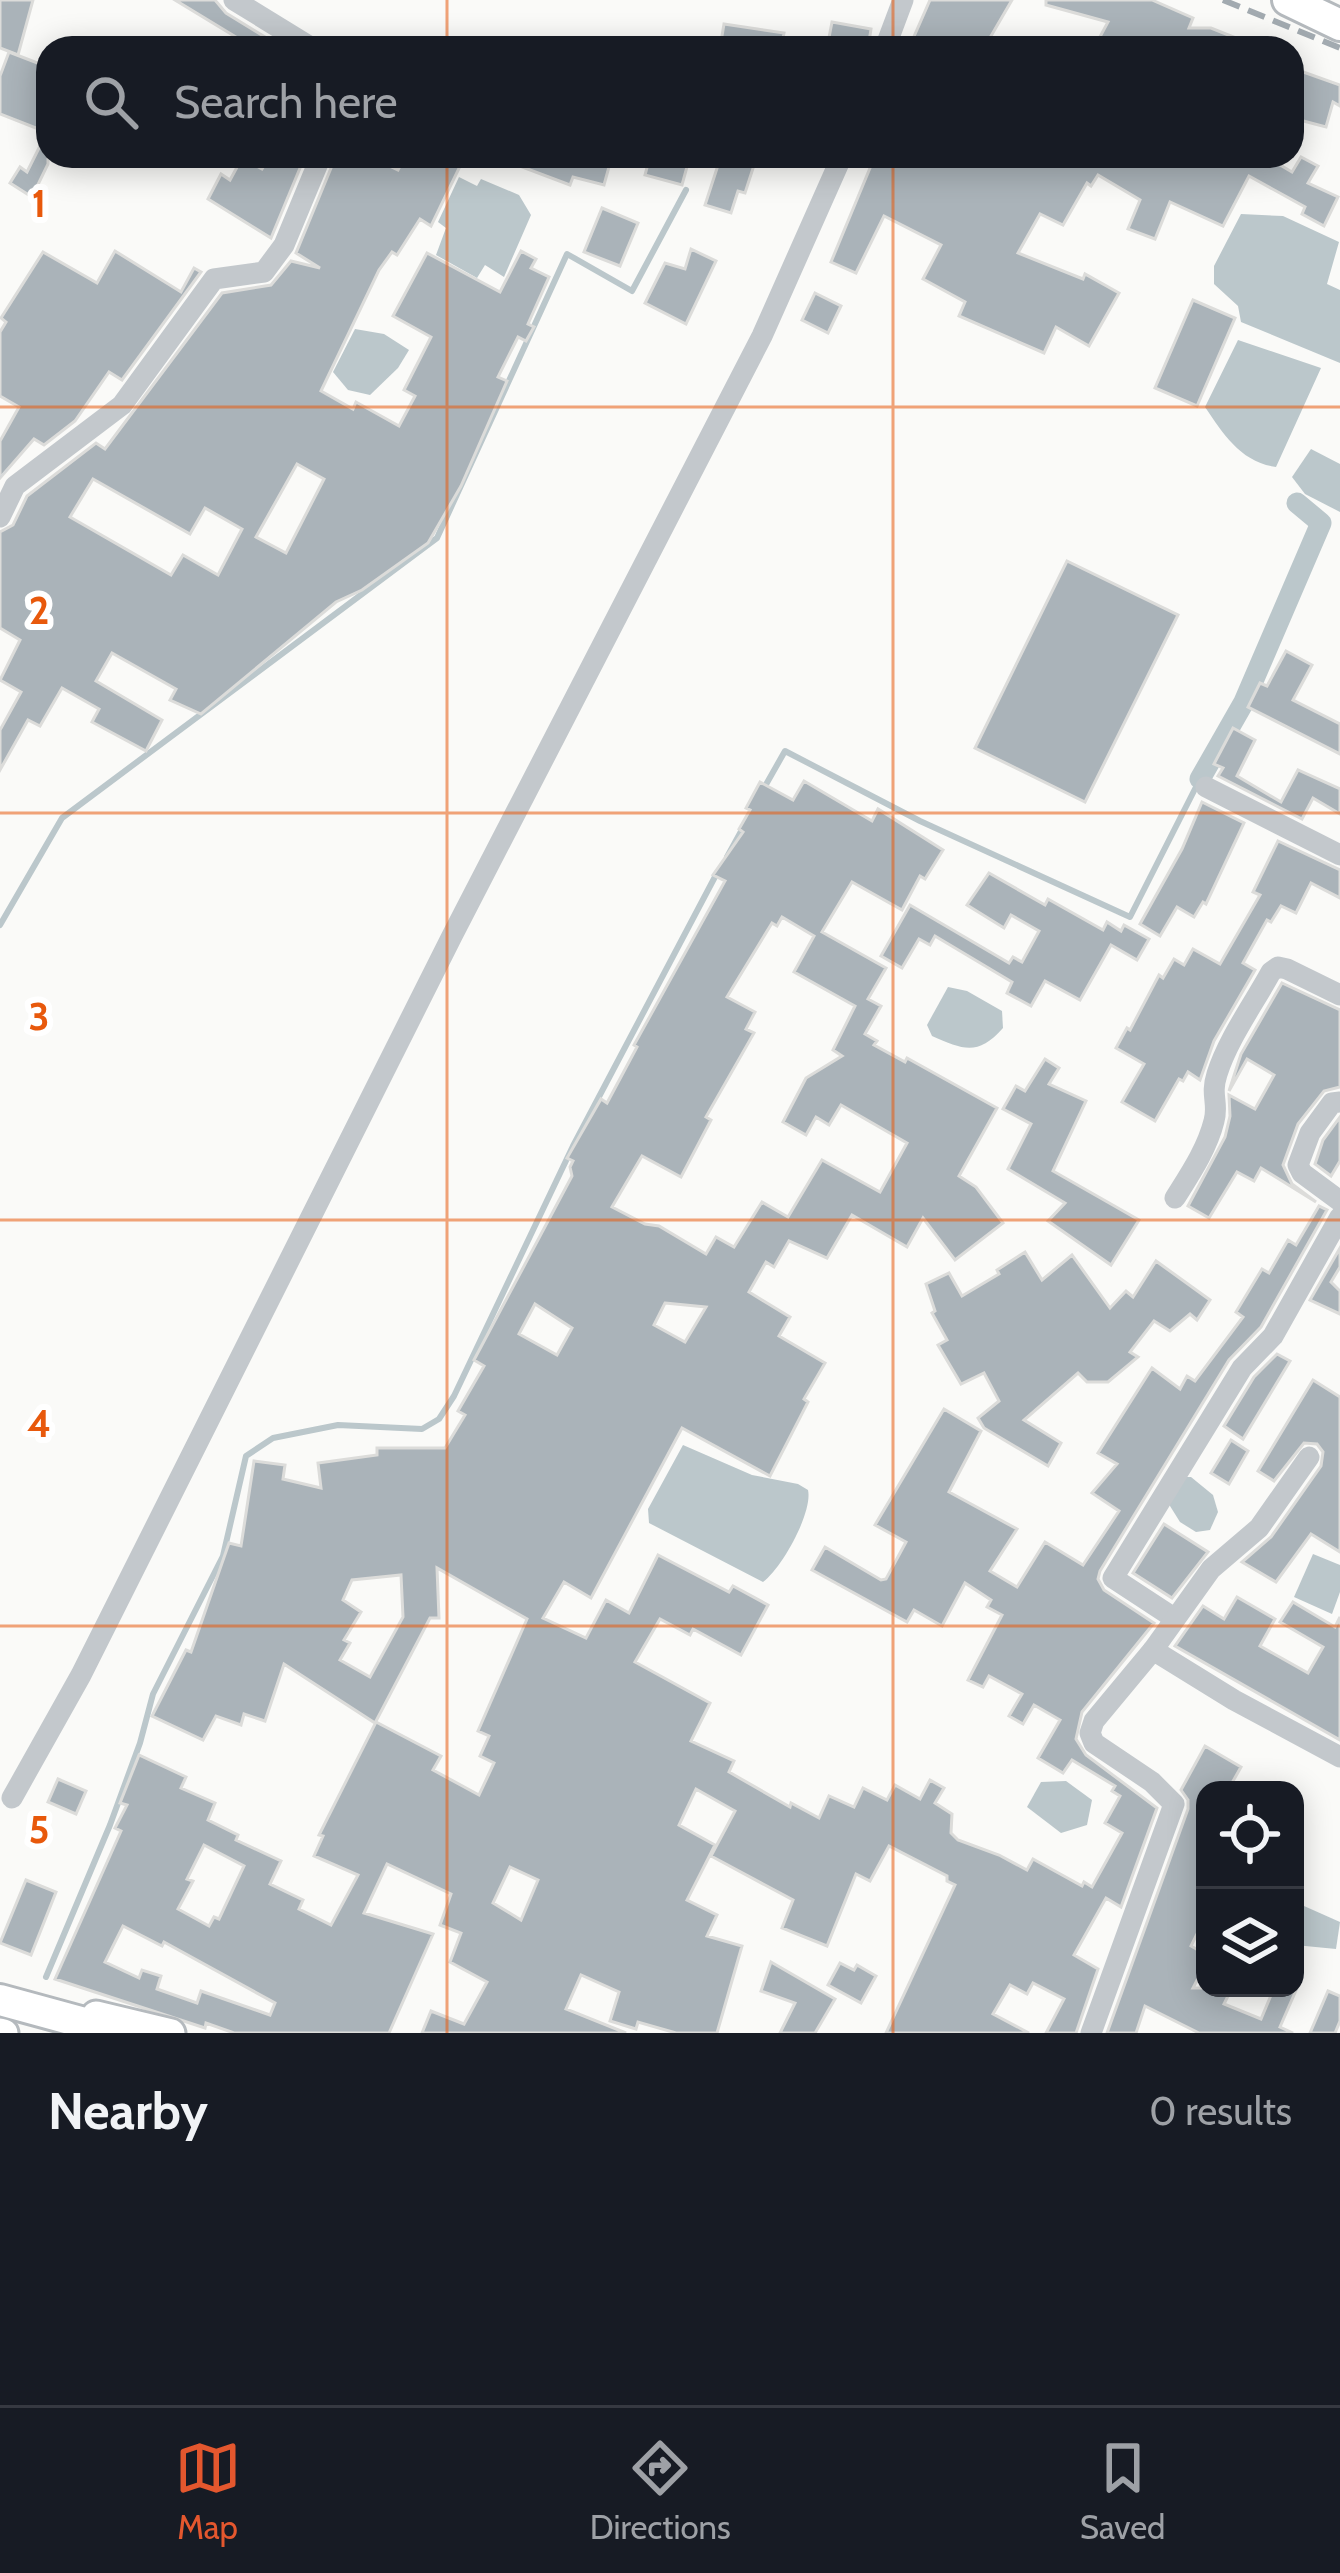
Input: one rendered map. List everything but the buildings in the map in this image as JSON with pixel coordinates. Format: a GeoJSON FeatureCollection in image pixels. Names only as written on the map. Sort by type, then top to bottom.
{"type":"FeatureCollection","features":[{"type":"Feature","properties":{"kind":"highway"},"geometry":{"type":"LineString","coordinates":[[1288,0],[1340,25]]}},
{"type":"Feature","properties":{"kind":"highway"},"geometry":{"type":"LineString","coordinates":[[0,2000],[121,2033]]}},
{"type":"Feature","properties":{"kind":"highway"},"geometry":{"type":"LineString","coordinates":[[0,2020],[43,2033]]}},
{"type":"Feature","properties":{"kind":"main road"},"geometry":{"type":"LineString","coordinates":[[0,1987],[171,2033]]}},
{"type":"Feature","properties":{"kind":"street"},"geometry":{"type":"LineString","coordinates":[[234,0],[292,36]]}},
{"type":"Feature","properties":{"kind":"street"},"geometry":{"type":"LineString","coordinates":[[890,36],[903,0]]}},
{"type":"Feature","properties":{"kind":"street"},"geometry":{"type":"LineString","coordinates":[[0,517],[8,481],[122,405],[214,279],[264,272],[284,245],[316,168]]}},
{"type":"Feature","properties":{"kind":"street"},"geometry":{"type":"LineString","coordinates":[[12,1798],[81,1675],[441,957],[762,336],[837,168]]}},
{"type":"Feature","properties":{"kind":"street"},"geometry":{"type":"LineString","coordinates":[[1206,787],[1340,855]]}},
{"type":"Feature","properties":{"kind":"street"},"geometry":{"type":"LineString","coordinates":[[1175,1198],[1215,1119],[1211,1094],[1219,1068],[1271,972],[1278,967],[1287,969],[1340,995]]}},
{"type":"Feature","properties":{"kind":"street"},"geometry":{"type":"LineString","coordinates":[[1340,1102],[1332,1103],[1310,1133],[1298,1165],[1340,1201]]}},
{"type":"Feature","properties":{"kind":"street"},"geometry":{"type":"LineString","coordinates":[[1174,1618],[1113,1578],[1242,1368],[1273,1336],[1340,1217]]}},
{"type":"Feature","properties":{"kind":"street"},"geometry":{"type":"LineString","coordinates":[[1091,2033],[1174,1804],[1152,1782],[1094,1743],[1090,1732],[1094,1721],[1153,1650],[1210,1569],[1259,1528],[1309,1457]]}},
{"type":"Feature","properties":{"kind":"street"},"geometry":{"type":"LineString","coordinates":[[1153,1650],[1340,1757]]}},
{"type":"Feature","properties":{"kind":"shaded area"},"geometry":{"type":"Polygon","coordinates":[[[459,177],[477,186],[481,179],[519,195],[531,215],[504,277],[485,265],[477,278],[436,255],[446,228],[438,222],[459,177]]]}},
{"type":"Feature","properties":{"kind":"shaded area"},"geometry":{"type":"Polygon","coordinates":[[[1241,214],[1283,216],[1339,242],[1327,284],[1340,290],[1340,363],[1241,322],[1238,306],[1214,284],[1214,266],[1241,214]]]}},
{"type":"Feature","properties":{"kind":"shaded area"},"geometry":{"type":"Polygon","coordinates":[[[355,329],[384,334],[409,350],[370,395],[348,390],[333,372],[355,329]]]}},
{"type":"Feature","properties":{"kind":"shaded area"},"geometry":{"type":"Polygon","coordinates":[[[1238,340],[1321,368],[1276,467],[1243,453],[1205,407],[1238,340]]]}},
{"type":"Feature","properties":{"kind":"shaded area"},"geometry":{"type":"Polygon","coordinates":[[[1311,449],[1340,464],[1340,512],[1305,494],[1292,477],[1311,449]]]}},
{"type":"Feature","properties":{"kind":"shaded area"},"geometry":{"type":"Polygon","coordinates":[[[948,987],[967,991],[1002,1011],[1003,1028],[986,1043],[970,1048],[932,1036],[927,1025],[948,987]]]}},
{"type":"Feature","properties":{"kind":"shaded area"},"geometry":{"type":"Polygon","coordinates":[[[683,1445],[752,1475],[808,1490],[806,1512],[794,1539],[763,1582],[649,1523],[648,1509],[683,1445]]]}},
{"type":"Feature","properties":{"kind":"shaded area"},"geometry":{"type":"Polygon","coordinates":[[[1180,1477],[1191,1477],[1213,1495],[1218,1512],[1210,1530],[1196,1532],[1180,1522],[1165,1498],[1180,1477]]]}},
{"type":"Feature","properties":{"kind":"shaded area"},"geometry":{"type":"Polygon","coordinates":[[[1313,1554],[1340,1565],[1340,1592],[1332,1614],[1294,1597],[1313,1554]]]}},
{"type":"Feature","properties":{"kind":"shaded area"},"geometry":{"type":"Polygon","coordinates":[[[1066,1781],[1092,1800],[1087,1825],[1061,1833],[1027,1807],[1041,1782],[1066,1781]]]}},
{"type":"Feature","properties":{"kind":"shaded area"},"geometry":{"type":"Polygon","coordinates":[[[1304,1906],[1340,1922],[1336,1949],[1304,1946],[1304,1906]]]}},
{"type":"Feature","properties":{"kind":"waterway"},"geometry":{"type":"LineString","coordinates":[[0,925],[62,818],[437,538],[567,254],[632,291],[686,190]]}},
{"type":"Feature","properties":{"kind":"waterway"},"geometry":{"type":"LineString","coordinates":[[1200,779],[1244,702],[1321,523],[1297,503]]}},
{"type":"Feature","properties":{"kind":"waterway"},"geometry":{"type":"LineString","coordinates":[[764,788],[785,751],[920,821],[1130,917],[1198,783]]}},
{"type":"Feature","properties":{"kind":"waterway"},"geometry":{"type":"LineString","coordinates":[[727,857],[744,826]]}},
{"type":"Feature","properties":{"kind":"waterway"},"geometry":{"type":"LineString","coordinates":[[46,1977],[110,1825],[153,1694],[223,1556],[246,1456],[273,1438],[338,1425],[422,1429],[439,1419],[573,1146],[717,873]]}},
{"type":"Feature","properties":{"kind":"railway"},"geometry":{"type":"LineString","coordinates":[[1223,0],[1340,48]]}}]}
